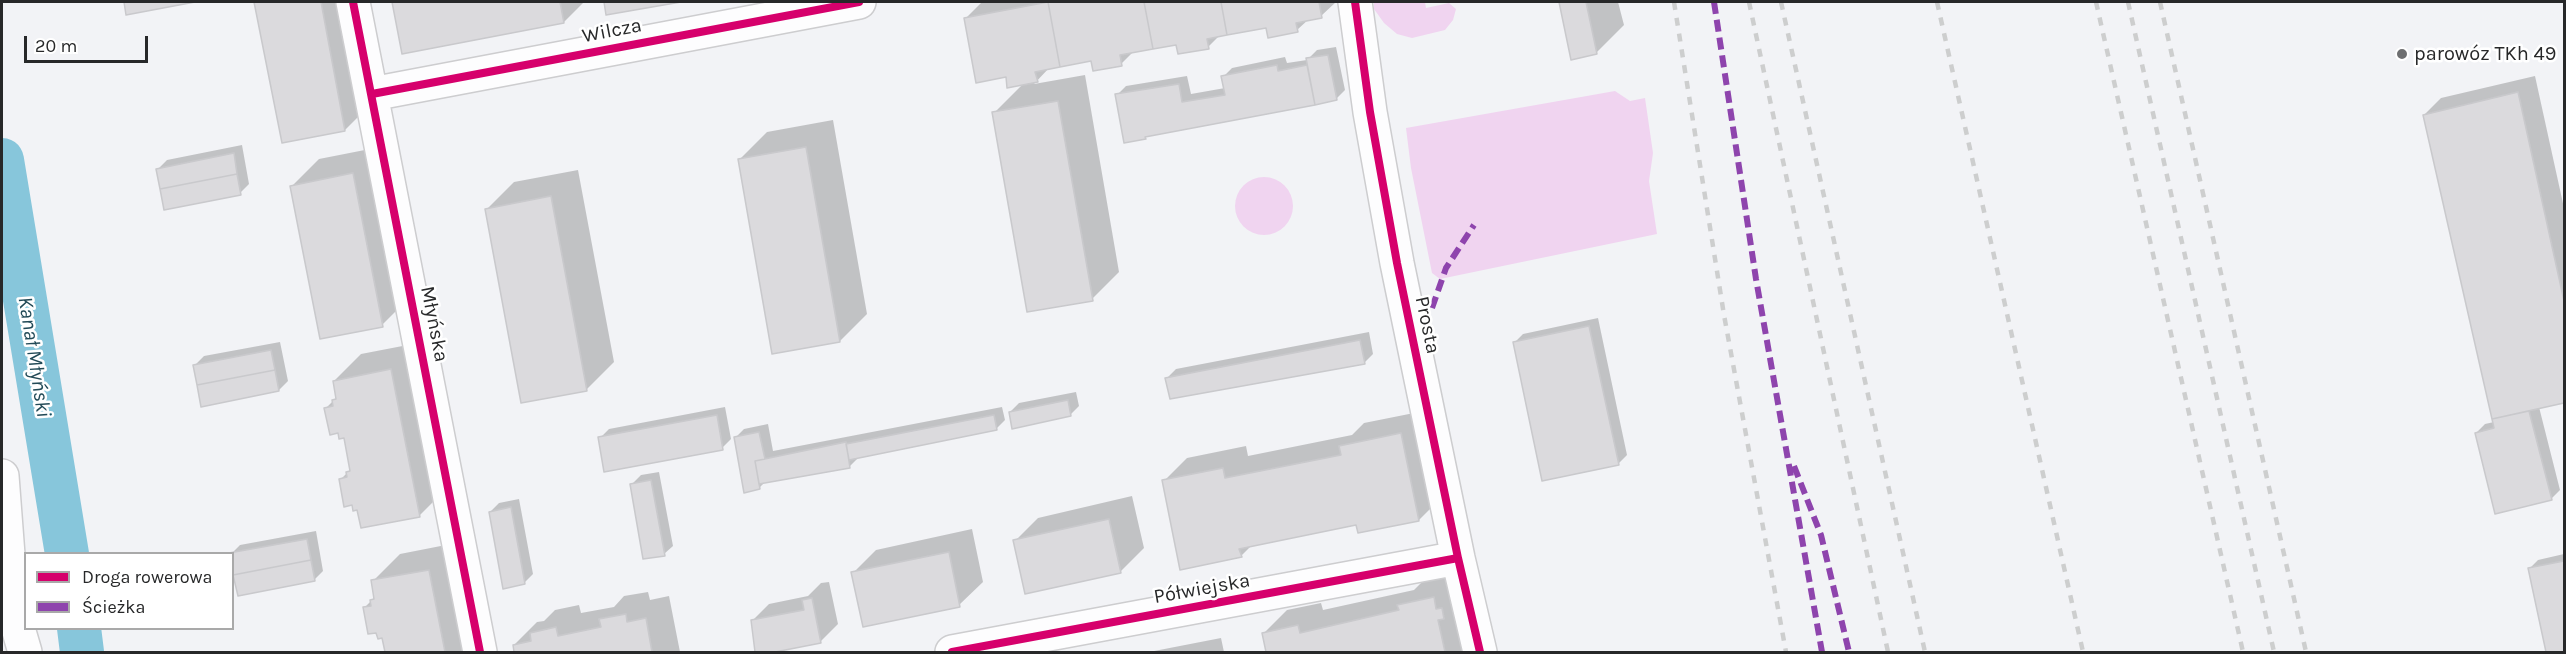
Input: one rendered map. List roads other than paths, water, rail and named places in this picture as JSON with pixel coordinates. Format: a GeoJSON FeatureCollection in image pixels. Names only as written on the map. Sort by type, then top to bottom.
{"type":"FeatureCollection","features":[{"type":"Feature","properties":{"kind":"street","name":"Młyńska"},"geometry":{"type":"LineString","coordinates":[[353,2],[480,652]]}},
{"type":"Feature","properties":{"kind":"street","name":"Wilcza"},"geometry":{"type":"LineString","coordinates":[[372,94],[859,2]]}},
{"type":"Feature","properties":{"kind":"street","name":"Prosta"},"geometry":{"type":"LineString","coordinates":[[1354,2],[1370,112],[1395,252],[1458,558],[1480,652]]}},
{"type":"Feature","properties":{"kind":"street"},"geometry":{"type":"LineString","coordinates":[[2,476],[9,568],[18,628],[25,652]]}},
{"type":"Feature","properties":{"kind":"street","name":"Półwiejska"},"geometry":{"type":"LineString","coordinates":[[952,652],[1458,558]]}},
{"type":"Feature","properties":{"kind":"waterway","name":"Kanał Młyński"},"geometry":{"type":"LineString","coordinates":[[2,160],[67,552]]}},
{"type":"Feature","properties":{"kind":"waterway","name":"Kanał Młyński"},"geometry":{"type":"LineString","coordinates":[[79,630],[82,652]]}},
{"type":"Feature","properties":{"kind":"railway"},"geometry":{"type":"LineString","coordinates":[[1674,2],[1724,315],[1786,652]]}},
{"type":"Feature","properties":{"kind":"railway"},"geometry":{"type":"LineString","coordinates":[[1749,2],[1888,652]]}},
{"type":"Feature","properties":{"kind":"railway"},"geometry":{"type":"LineString","coordinates":[[1781,2],[1925,652]]}},
{"type":"Feature","properties":{"kind":"railway"},"geometry":{"type":"LineString","coordinates":[[1937,2],[2083,652]]}},
{"type":"Feature","properties":{"kind":"railway"},"geometry":{"type":"LineString","coordinates":[[2096,2],[2243,652]]}},
{"type":"Feature","properties":{"kind":"railway"},"geometry":{"type":"LineString","coordinates":[[2128,2],[2274,652]]}},
{"type":"Feature","properties":{"kind":"railway"},"geometry":{"type":"LineString","coordinates":[[2160,2],[2306,652]]}},
{"type":"Feature","properties":{"kind":"place","name":"parowóz TKh 49"},"geometry":{"type":"Point","coordinates":[2402,54]}}]}
